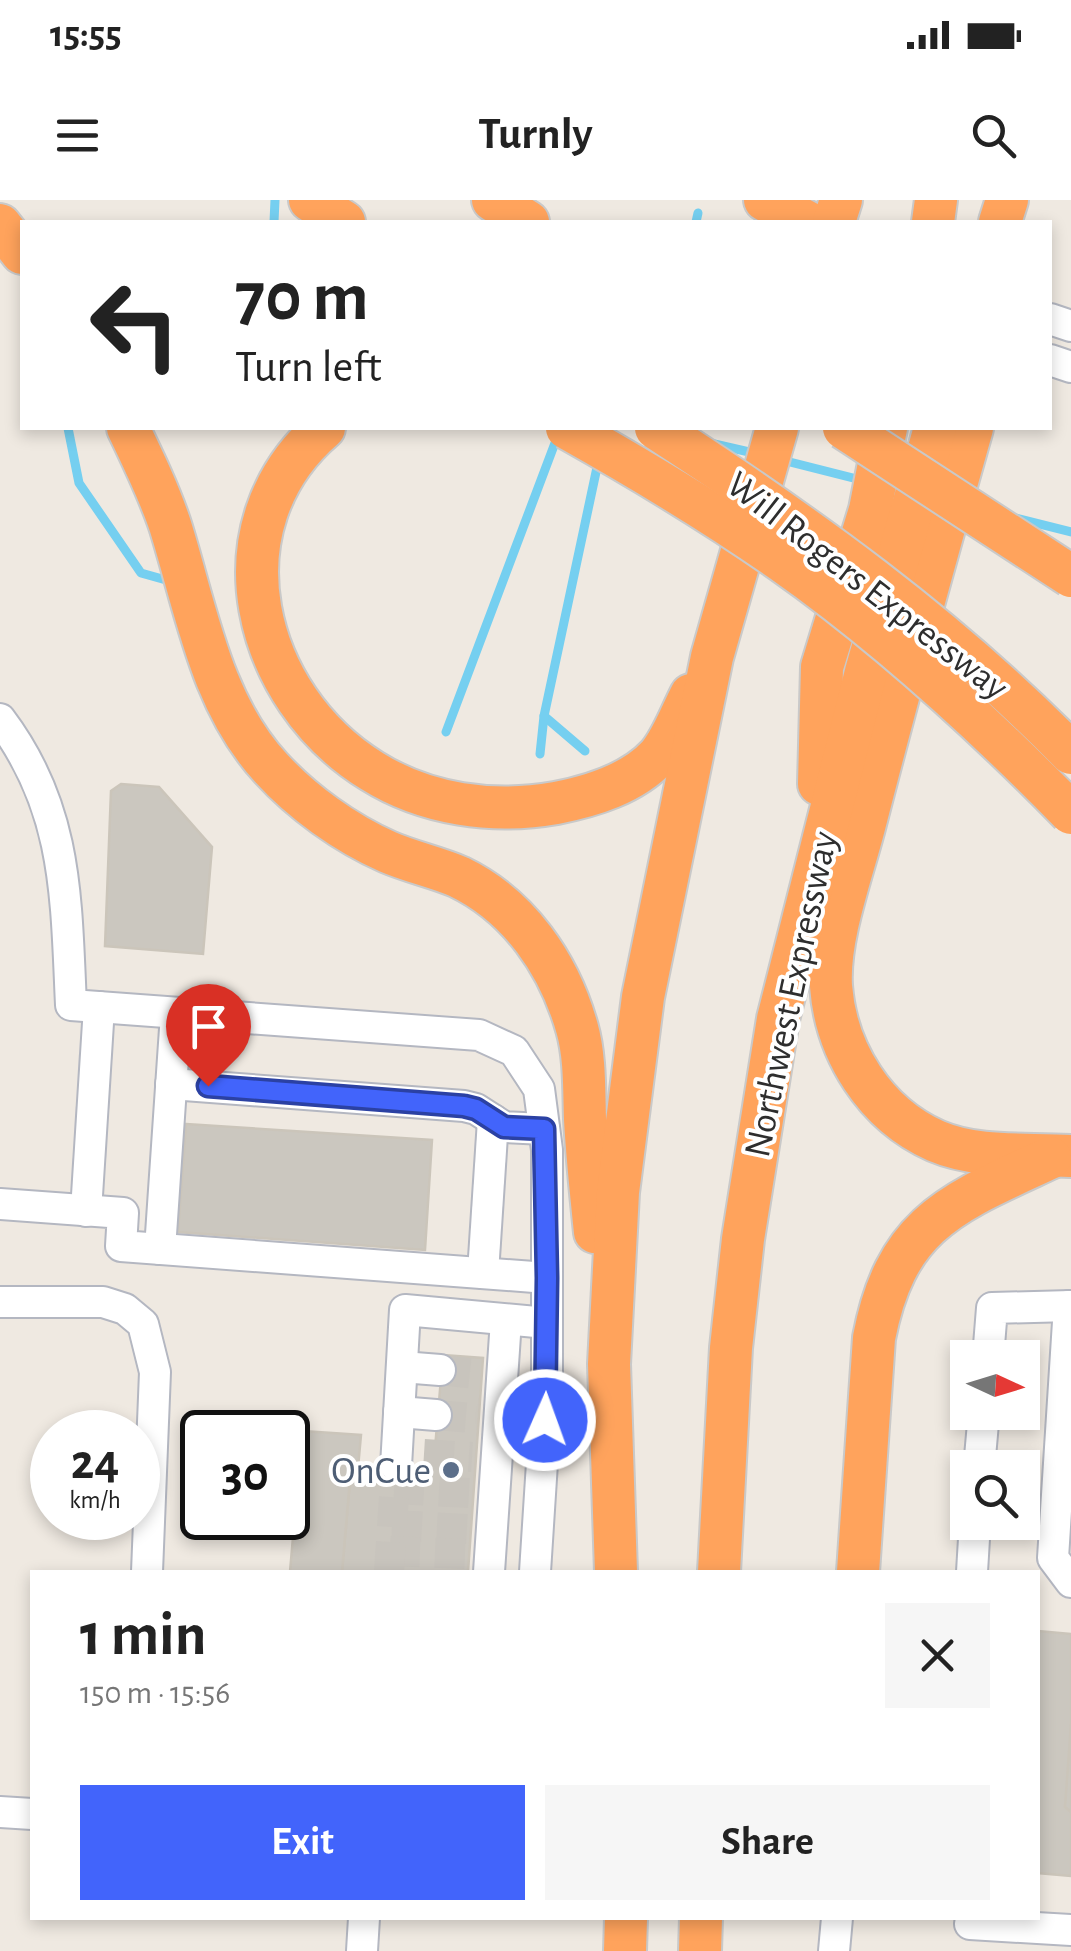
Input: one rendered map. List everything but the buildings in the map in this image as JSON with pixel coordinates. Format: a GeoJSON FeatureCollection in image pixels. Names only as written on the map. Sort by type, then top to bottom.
{"type":"FeatureCollection","features":[{"type":"Feature","properties":{"kind":"highway"},"geometry":{"type":"LineString","coordinates":[[310,200],[341,220]]}},
{"type":"Feature","properties":{"kind":"highway"},"geometry":{"type":"LineString","coordinates":[[765,200],[803,220]]}},
{"type":"Feature","properties":{"kind":"highway"},"geometry":{"type":"LineString","coordinates":[[0,225],[20,250]]}},
{"type":"Feature","properties":{"kind":"highway"},"geometry":{"type":"LineString","coordinates":[[322,430],[300,448],[274,490],[261,522],[256,564],[258,604],[268,639],[287,680],[314,720],[345,752],[373,772],[415,793],[454,804],[536,806],[577,799],[616,785],[659,755],[712,657]]}},
{"type":"Feature","properties":{"kind":"highway"},"geometry":{"type":"LineString","coordinates":[[571,430],[784,562],[930,678],[1071,813]]}},
{"type":"Feature","properties":{"kind":"highway","name":"Will Rogers Expressway"},"geometry":{"type":"LineString","coordinates":[[659,430],[832,548],[943,636],[1071,753]]}},
{"type":"Feature","properties":{"kind":"highway"},"geometry":{"type":"LineString","coordinates":[[609,1364],[618,1192],[643,997],[712,657],[776,430]]}},
{"type":"Feature","properties":{"kind":"highway"},"geometry":{"type":"LineString","coordinates":[[847,430],[1071,576]]}},
{"type":"Feature","properties":{"kind":"highway"},"geometry":{"type":"LineString","coordinates":[[818,860],[822,667],[870,510],[886,430]]}},
{"type":"Feature","properties":{"kind":"highway","name":"Northwest Expressway"},"geometry":{"type":"LineString","coordinates":[[719,1570],[732,1348],[756,1141],[778,1019],[818,860],[883,679],[935,430]]}},
{"type":"Feature","properties":{"kind":"highway"},"geometry":{"type":"LineString","coordinates":[[971,430],[883,679],[831,981],[838,1028],[858,1073],[877,1098],[900,1118],[934,1140],[968,1152],[1063,1156]]}},
{"type":"Feature","properties":{"kind":"highway"},"geometry":{"type":"LineString","coordinates":[[132,438],[168,520],[218,683],[238,724],[270,767],[304,799],[344,828],[388,852],[458,876],[490,895],[517,917],[542,950],[562,989],[578,1030],[609,1364],[616,1570]]}},
{"type":"Feature","properties":{"kind":"highway"},"geometry":{"type":"LineString","coordinates":[[858,1570],[874,1338],[890,1278],[920,1233],[956,1202],[1063,1156]]}},
{"type":"Feature","properties":{"kind":"highway"},"geometry":{"type":"LineString","coordinates":[[625,1951],[626,1920]]}},
{"type":"Feature","properties":{"kind":"highway"},"geometry":{"type":"LineString","coordinates":[[700,1951],[701,1920]]}},
{"type":"Feature","properties":{"kind":"street"},"geometry":{"type":"LineString","coordinates":[[0,719],[18,744],[47,800],[65,876],[71,1004],[478,1035],[514,1051],[539,1089],[544,1129],[547,1385],[536,1565],[481,1549],[490,1375],[506,1320]]}},
{"type":"Feature","properties":{"kind":"street"},"geometry":{"type":"LineString","coordinates":[[86,1211],[99,1007]]}},
{"type":"Feature","properties":{"kind":"street"},"geometry":{"type":"LineString","coordinates":[[160,1249],[176,1014]]}},
{"type":"Feature","properties":{"kind":"street"},"geometry":{"type":"LineString","coordinates":[[171,1084],[464,1106],[515,1130],[544,1129]]}},
{"type":"Feature","properties":{"kind":"street"},"geometry":{"type":"LineString","coordinates":[[483,1274],[493,1120]]}},
{"type":"Feature","properties":{"kind":"street"},"geometry":{"type":"LineString","coordinates":[[0,1204],[123,1214],[120,1246],[547,1278]]}},
{"type":"Feature","properties":{"kind":"street"},"geometry":{"type":"LineString","coordinates":[[0,1302],[103,1302],[125,1309],[144,1324],[155,1372],[147,1570]]}},
{"type":"Feature","properties":{"kind":"street"},"geometry":{"type":"LineString","coordinates":[[989,1340],[992,1308],[1070,1306],[1052,1558],[1071,1582]]}},
{"type":"Feature","properties":{"kind":"street"},"geometry":{"type":"LineString","coordinates":[[406,1458],[399,1412],[405,1310],[547,1323]]}},
{"type":"Feature","properties":{"kind":"street"},"geometry":{"type":"LineString","coordinates":[[402,1366],[440,1370]]}},
{"type":"Feature","properties":{"kind":"street"},"geometry":{"type":"LineString","coordinates":[[399,1412],[436,1415]]}},
{"type":"Feature","properties":{"kind":"street"},"geometry":{"type":"LineString","coordinates":[[972,1570],[974,1540]]}},
{"type":"Feature","properties":{"kind":"street"},"geometry":{"type":"LineString","coordinates":[[0,1812],[30,1814]]}},
{"type":"Feature","properties":{"kind":"street"},"geometry":{"type":"LineString","coordinates":[[362,1951],[364,1920]]}},
{"type":"Feature","properties":{"kind":"street"},"geometry":{"type":"LineString","coordinates":[[834,1951],[836,1920]]}},
{"type":"Feature","properties":{"kind":"street"},"geometry":{"type":"LineString","coordinates":[[973,1931],[1071,1930]]}},
{"type":"Feature","properties":{"kind":"waterway"},"geometry":{"type":"LineString","coordinates":[[274,220],[275,200]]}},
{"type":"Feature","properties":{"kind":"waterway"},"geometry":{"type":"LineString","coordinates":[[696,220],[698,213]]}},
{"type":"Feature","properties":{"kind":"waterway"},"geometry":{"type":"LineString","coordinates":[[68,430],[79,483],[141,573],[166,580]]}},
{"type":"Feature","properties":{"kind":"waterway"},"geometry":{"type":"LineString","coordinates":[[446,732],[558,435]]}},
{"type":"Feature","properties":{"kind":"waterway"},"geometry":{"type":"LineString","coordinates":[[710,443],[758,454]]}},
{"type":"Feature","properties":{"kind":"waterway"},"geometry":{"type":"LineString","coordinates":[[540,754],[544,716],[599,458]]}},
{"type":"Feature","properties":{"kind":"waterway"},"geometry":{"type":"LineString","coordinates":[[778,459],[865,481]]}},
{"type":"Feature","properties":{"kind":"waterway"},"geometry":{"type":"LineString","coordinates":[[1016,518],[1071,532]]}},
{"type":"Feature","properties":{"kind":"waterway"},"geometry":{"type":"LineString","coordinates":[[544,716],[585,751]]}},
{"type":"Feature","properties":{"kind":"tunnel"},"geometry":{"type":"LineString","coordinates":[[440,1370],[477,1374]]}},
{"type":"Feature","properties":{"kind":"tunnel"},"geometry":{"type":"LineString","coordinates":[[436,1415],[473,1418]]}},
{"type":"Feature","properties":{"kind":"tunnel"},"geometry":{"type":"LineString","coordinates":[[424,1454],[472,1457]]}},
{"type":"Feature","properties":{"kind":"tunnel"},"geometry":{"type":"LineString","coordinates":[[389,1570],[396,1466]]}},
{"type":"Feature","properties":{"kind":"tunnel"},"geometry":{"type":"LineString","coordinates":[[394,1489],[469,1493]]}},
{"type":"Feature","properties":{"kind":"tunnel"},"geometry":{"type":"LineString","coordinates":[[392,1525],[467,1529]]}},
{"type":"Feature","properties":{"kind":"tunnel"},"geometry":{"type":"LineString","coordinates":[[390,1551],[465,1554]]}},
{"type":"Feature","properties":{"kind":"place","name":"OnCue"},"geometry":{"type":"Point","coordinates":[451,1470]}},
{"type":"Feature","properties":{"kind":"route"},"geometry":{"type":"LineString","coordinates":[[208,1086],[464,1106],[504,1127],[544,1129],[545,1420]]}}]}
